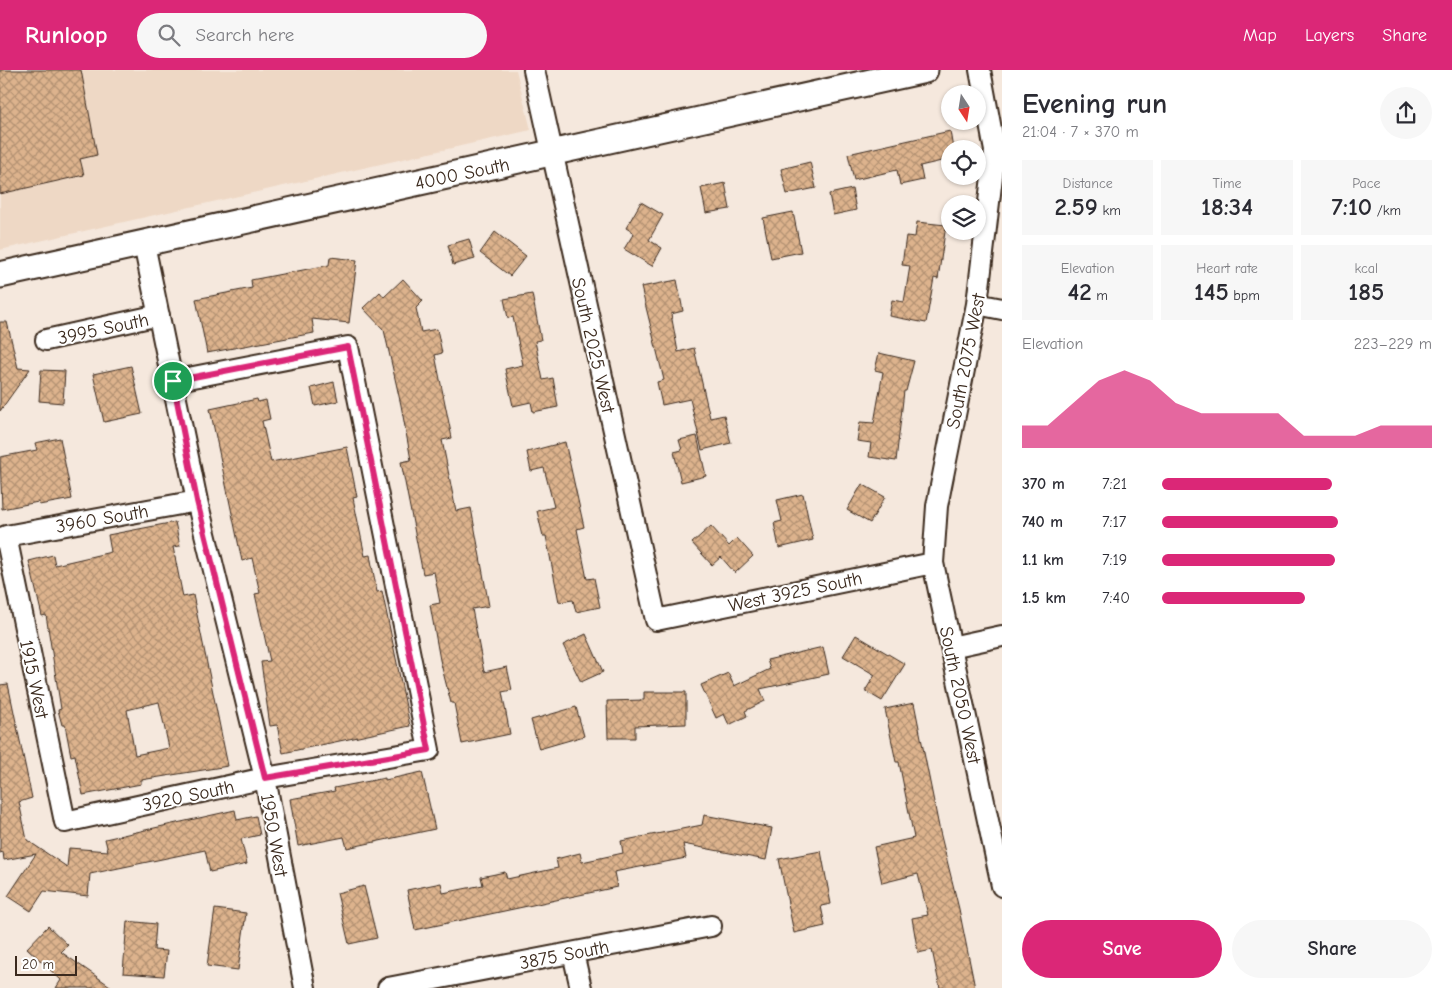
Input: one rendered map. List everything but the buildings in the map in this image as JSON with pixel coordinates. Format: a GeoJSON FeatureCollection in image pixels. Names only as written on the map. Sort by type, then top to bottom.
{"type":"FeatureCollection","features":[{"type":"Feature","properties":{"kind":"street","name":"South 2025 West"},"geometry":{"type":"LineString","coordinates":[[534,70],[656,620]]}},
{"type":"Feature","properties":{"kind":"street","name":"4000 South"},"geometry":{"type":"LineString","coordinates":[[0,275],[924,70]]}},
{"type":"Feature","properties":{"kind":"street","name":"South 2075 West"},"geometry":{"type":"LineString","coordinates":[[933,563],[936,506],[977,304],[995,151],[980,70]]}},
{"type":"Feature","properties":{"kind":"street","name":"1950 West"},"geometry":{"type":"LineString","coordinates":[[144,244],[197,501],[265,778],[305,988]]}},
{"type":"Feature","properties":{"kind":"street"},"geometry":{"type":"LineString","coordinates":[[977,304],[1002,309]]}},
{"type":"Feature","properties":{"kind":"street","name":"3995 South"},"geometry":{"type":"LineString","coordinates":[[46,340],[159,315]]}},
{"type":"Feature","properties":{"kind":"street","name":"3920 South"},"geometry":{"type":"LineString","coordinates":[[65,822],[265,778],[429,750],[348,347],[173,381]]}},
{"type":"Feature","properties":{"kind":"street","name":"3960 South"},"geometry":{"type":"LineString","coordinates":[[6,536],[197,501]]}},
{"type":"Feature","properties":{"kind":"street","name":"1915 West"},"geometry":{"type":"LineString","coordinates":[[6,536],[65,822]]}},
{"type":"Feature","properties":{"kind":"street","name":"West 3925 South"},"geometry":{"type":"LineString","coordinates":[[656,620],[933,563]]}},
{"type":"Feature","properties":{"kind":"street","name":"South 2050 West"},"geometry":{"type":"LineString","coordinates":[[933,563],[1002,886]]}},
{"type":"Feature","properties":{"kind":"street"},"geometry":{"type":"LineString","coordinates":[[951,646],[1002,636]]}},
{"type":"Feature","properties":{"kind":"street","name":"3875 South"},"geometry":{"type":"LineString","coordinates":[[388,988],[711,926]]}},
{"type":"Feature","properties":{"kind":"street"},"geometry":{"type":"LineString","coordinates":[[573,953],[581,988]]}},
{"type":"Feature","properties":{"kind":"shaded area"},"geometry":{"type":"Polygon","coordinates":[[[0,70],[516,70],[531,130],[0,250],[0,70]]]}},
{"type":"Feature","properties":{"kind":"route"},"geometry":{"type":"LineString","coordinates":[[348,347],[429,750],[265,778],[197,501],[173,381],[348,347]]}}]}
